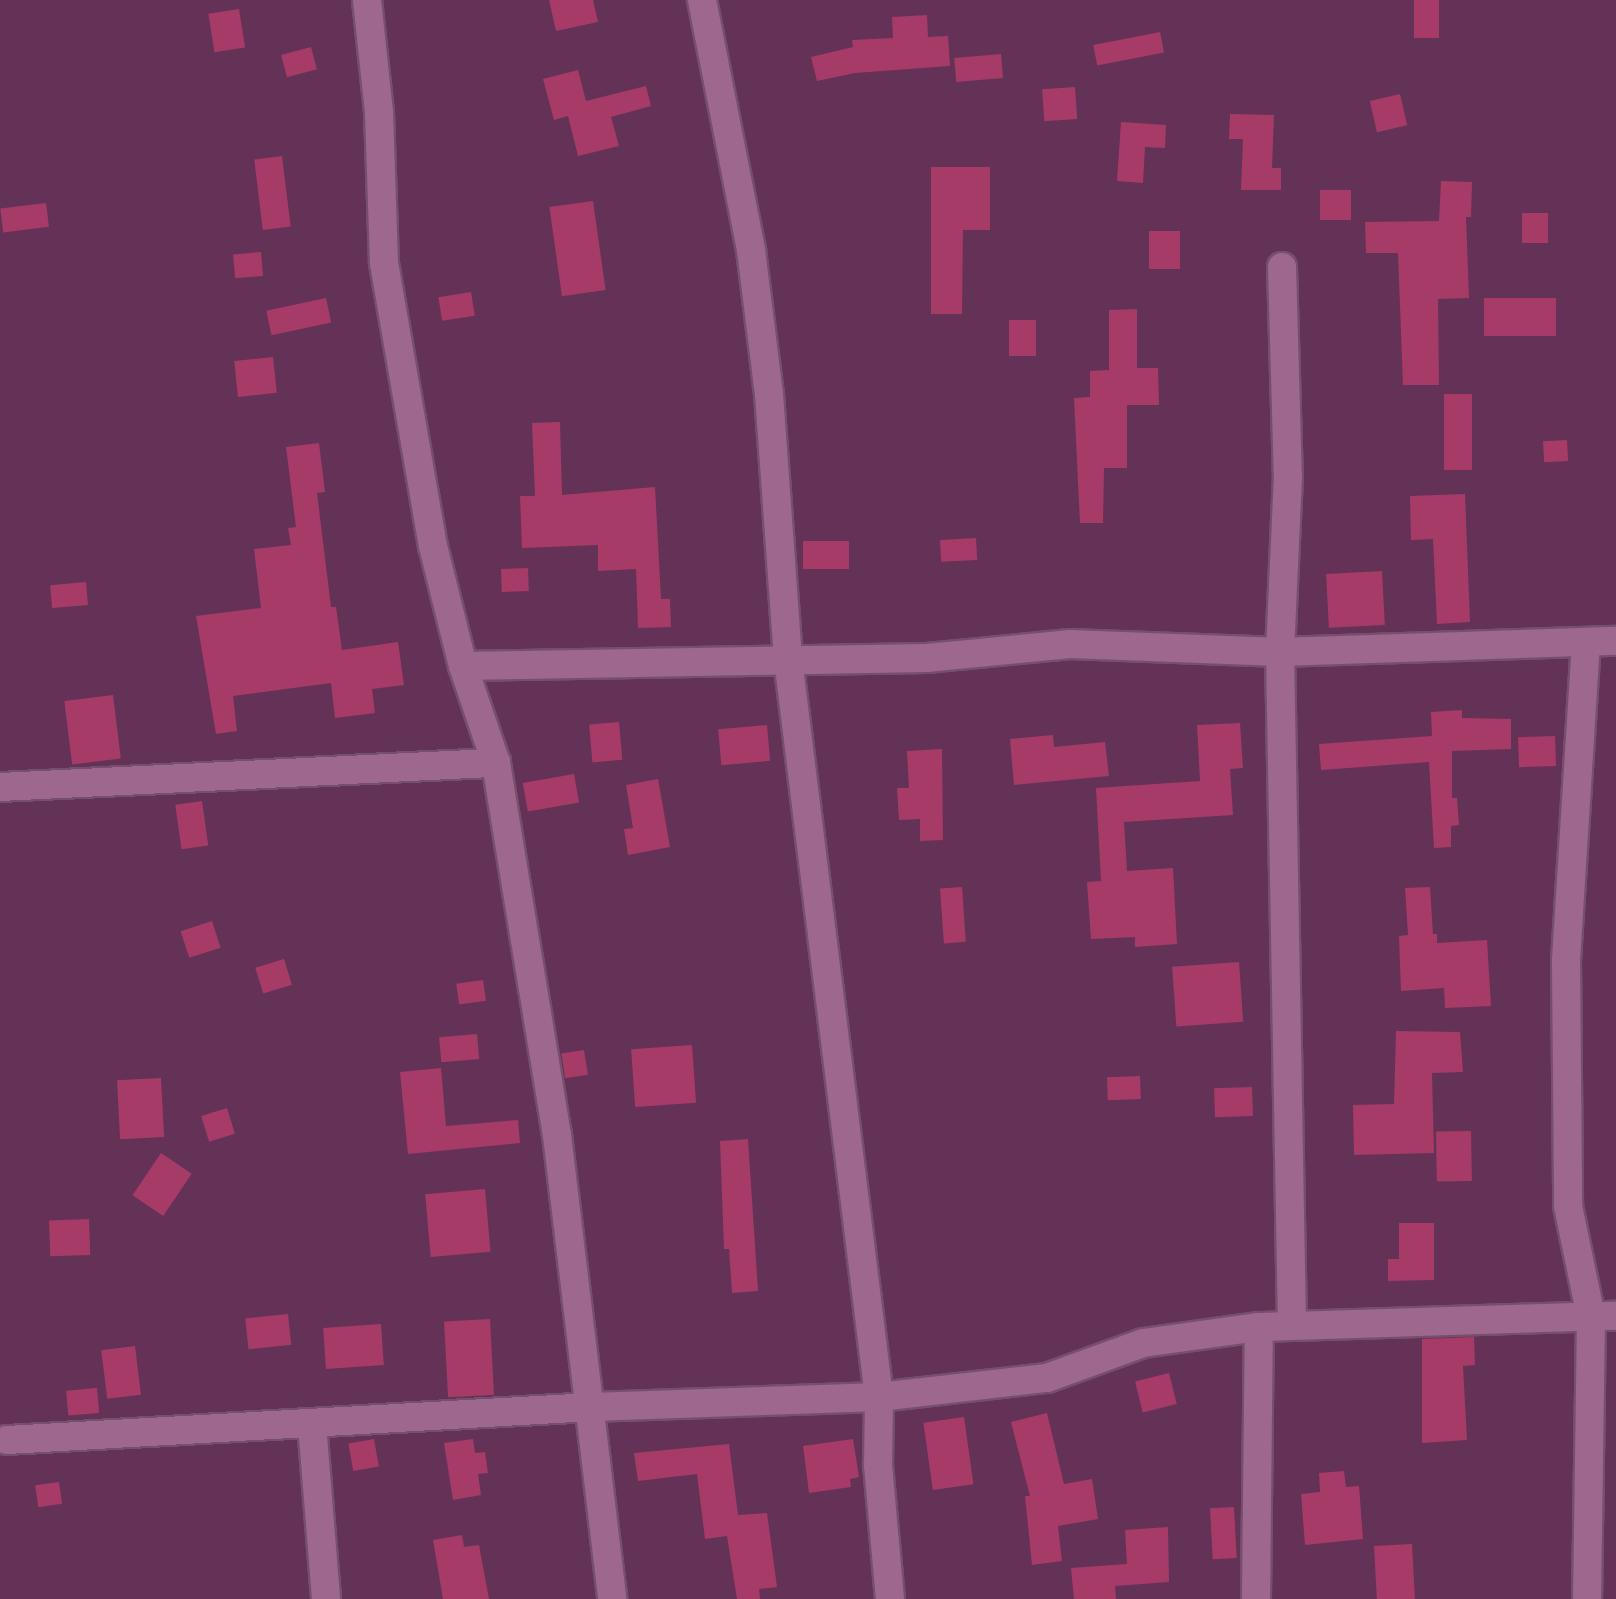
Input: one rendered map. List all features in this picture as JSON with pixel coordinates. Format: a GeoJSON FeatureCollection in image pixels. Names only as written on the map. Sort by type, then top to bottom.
{"type":"FeatureCollection","features":[{"type":"Feature","properties":{"kind":"street"},"geometry":{"type":"LineString","coordinates":[[367,0],[379,112],[384,263],[433,546],[463,666],[496,763],[557,1135],[592,1407],[612,1599]]}},
{"type":"Feature","properties":{"kind":"street"},"geometry":{"type":"LineString","coordinates":[[702,0],[751,250],[769,394],[788,659],[879,1397],[878,1465],[890,1599]]}},
{"type":"Feature","properties":{"kind":"street"},"geometry":{"type":"LineString","coordinates":[[1282,267],[1289,476],[1280,652],[1292,1326]]}},
{"type":"Feature","properties":{"kind":"street"},"geometry":{"type":"LineString","coordinates":[[463,666],[927,658],[1069,644],[1280,652],[1616,641]]}},
{"type":"Feature","properties":{"kind":"street"},"geometry":{"type":"LineString","coordinates":[[1586,642],[1566,960],[1567,1206],[1604,1317],[1587,1599]]}},
{"type":"Feature","properties":{"kind":"street"},"geometry":{"type":"LineString","coordinates":[[0,787],[496,763]]}},
{"type":"Feature","properties":{"kind":"street"},"geometry":{"type":"LineString","coordinates":[[7,1440],[592,1407],[879,1397],[1047,1378],[1143,1343],[1259,1326],[1604,1317]]}},
{"type":"Feature","properties":{"kind":"street"},"geometry":{"type":"LineString","coordinates":[[1256,1599],[1259,1326]]}},
{"type":"Feature","properties":{"kind":"street"},"geometry":{"type":"LineString","coordinates":[[312,1424],[326,1599]]}},
{"type":"Feature","properties":{"kind":"building"},"geometry":{"type":"Polygon","coordinates":[[[549,0],[593,0],[598,22],[556,31],[549,0]]]}},
{"type":"Feature","properties":{"kind":"building"},"geometry":{"type":"Polygon","coordinates":[[[1414,0],[1439,0],[1439,38],[1414,38],[1414,0]]]}},
{"type":"Feature","properties":{"kind":"building"},"geometry":{"type":"Polygon","coordinates":[[[239,9],[245,48],[214,52],[208,14],[239,9]]]}},
{"type":"Feature","properties":{"kind":"building"},"geometry":{"type":"Polygon","coordinates":[[[927,15],[928,37],[948,36],[950,66],[855,73],[817,81],[811,57],[853,47],[852,40],[893,38],[892,17],[927,15]]]}},
{"type":"Feature","properties":{"kind":"building"},"geometry":{"type":"Polygon","coordinates":[[[1160,32],[1164,53],[1097,66],[1093,45],[1160,32]]]}},
{"type":"Feature","properties":{"kind":"building"},"geometry":{"type":"Polygon","coordinates":[[[311,47],[317,69],[287,77],[281,55],[311,47]]]}},
{"type":"Feature","properties":{"kind":"building"},"geometry":{"type":"Polygon","coordinates":[[[1001,54],[1003,78],[956,82],[954,58],[1001,54]]]}},
{"type":"Feature","properties":{"kind":"building"},"geometry":{"type":"Polygon","coordinates":[[[578,70],[586,101],[646,86],[651,106],[611,117],[619,146],[578,156],[568,116],[554,120],[543,79],[578,70]]]}},
{"type":"Feature","properties":{"kind":"building"},"geometry":{"type":"Polygon","coordinates":[[[1075,87],[1077,119],[1044,121],[1042,89],[1075,87]]]}},
{"type":"Feature","properties":{"kind":"building"},"geometry":{"type":"Polygon","coordinates":[[[1400,94],[1407,125],[1377,132],[1370,101],[1400,94]]]}},
{"type":"Feature","properties":{"kind":"building"},"geometry":{"type":"Polygon","coordinates":[[[1230,114],[1274,115],[1272,168],[1281,168],[1281,190],[1241,190],[1243,139],[1229,139],[1230,114]]]}},
{"type":"Feature","properties":{"kind":"building"},"geometry":{"type":"Polygon","coordinates":[[[1121,122],[1166,125],[1165,148],[1145,147],[1143,183],[1117,181],[1121,122]]]}},
{"type":"Feature","properties":{"kind":"building"},"geometry":{"type":"Polygon","coordinates":[[[282,156],[291,226],[263,230],[254,159],[282,156]]]}},
{"type":"Feature","properties":{"kind":"building"},"geometry":{"type":"Polygon","coordinates":[[[931,167],[990,167],[990,230],[963,230],[962,314],[931,314],[931,167]]]}},
{"type":"Feature","properties":{"kind":"building"},"geometry":{"type":"Polygon","coordinates":[[[1441,181],[1472,182],[1471,217],[1466,217],[1469,298],[1438,299],[1439,385],[1403,385],[1398,253],[1366,253],[1365,222],[1439,221],[1441,181]]]}},
{"type":"Feature","properties":{"kind":"building"},"geometry":{"type":"Polygon","coordinates":[[[1320,190],[1351,190],[1351,220],[1320,220],[1320,190]]]}},
{"type":"Feature","properties":{"kind":"building"},"geometry":{"type":"Polygon","coordinates":[[[593,201],[606,290],[562,296],[549,207],[593,201]]]}},
{"type":"Feature","properties":{"kind":"building"},"geometry":{"type":"Polygon","coordinates":[[[46,203],[49,227],[3,232],[0,209],[46,203]]]}},
{"type":"Feature","properties":{"kind":"building"},"geometry":{"type":"Polygon","coordinates":[[[1522,213],[1548,213],[1548,243],[1522,243],[1522,213]]]}},
{"type":"Feature","properties":{"kind":"building"},"geometry":{"type":"Polygon","coordinates":[[[1149,231],[1180,231],[1180,269],[1149,269],[1149,231]]]}},
{"type":"Feature","properties":{"kind":"building"},"geometry":{"type":"Polygon","coordinates":[[[261,252],[263,276],[235,278],[233,254],[261,252]]]}},
{"type":"Feature","properties":{"kind":"building"},"geometry":{"type":"Polygon","coordinates":[[[471,292],[475,316],[442,321],[438,297],[471,292]]]}},
{"type":"Feature","properties":{"kind":"building"},"geometry":{"type":"Polygon","coordinates":[[[326,298],[331,322],[272,335],[266,311],[326,298]]]}},
{"type":"Feature","properties":{"kind":"building"},"geometry":{"type":"Polygon","coordinates":[[[1484,298],[1556,298],[1556,336],[1484,336],[1484,298]]]}},
{"type":"Feature","properties":{"kind":"building"},"geometry":{"type":"Polygon","coordinates":[[[1137,309],[1137,368],[1158,368],[1159,405],[1127,405],[1127,468],[1104,468],[1103,523],[1080,523],[1074,398],[1090,397],[1090,371],[1109,370],[1109,310],[1137,309]]]}},
{"type":"Feature","properties":{"kind":"building"},"geometry":{"type":"Polygon","coordinates":[[[1009,320],[1036,320],[1036,356],[1009,356],[1009,320]]]}},
{"type":"Feature","properties":{"kind":"building"},"geometry":{"type":"Polygon","coordinates":[[[273,357],[277,393],[238,397],[234,361],[273,357]]]}},
{"type":"Feature","properties":{"kind":"building"},"geometry":{"type":"Polygon","coordinates":[[[1444,394],[1472,394],[1472,470],[1444,470],[1444,394]]]}},
{"type":"Feature","properties":{"kind":"building"},"geometry":{"type":"Polygon","coordinates":[[[560,422],[562,495],[655,487],[661,599],[670,599],[671,627],[638,628],[636,569],[598,571],[598,545],[522,548],[520,496],[535,496],[532,423],[560,422]]]}},
{"type":"Feature","properties":{"kind":"building"},"geometry":{"type":"Polygon","coordinates":[[[1567,440],[1568,461],[1544,462],[1543,441],[1567,440]]]}},
{"type":"Feature","properties":{"kind":"building"},"geometry":{"type":"Polygon","coordinates":[[[319,443],[325,492],[317,493],[331,607],[336,607],[342,650],[398,642],[404,685],[372,689],[375,713],[335,718],[331,683],[233,696],[237,731],[216,734],[196,616],[261,608],[254,549],[291,545],[288,528],[296,527],[286,447],[319,443]]]}},
{"type":"Feature","properties":{"kind":"building"},"geometry":{"type":"Polygon","coordinates":[[[1465,494],[1470,622],[1437,624],[1433,539],[1411,540],[1410,496],[1465,494]]]}},
{"type":"Feature","properties":{"kind":"building"},"geometry":{"type":"Polygon","coordinates":[[[976,538],[977,560],[941,562],[940,540],[976,538]]]}},
{"type":"Feature","properties":{"kind":"building"},"geometry":{"type":"Polygon","coordinates":[[[803,541],[849,541],[849,569],[803,569],[803,541]]]}},
{"type":"Feature","properties":{"kind":"building"},"geometry":{"type":"Polygon","coordinates":[[[528,568],[529,591],[502,592],[501,569],[528,568]]]}},
{"type":"Feature","properties":{"kind":"building"},"geometry":{"type":"Polygon","coordinates":[[[1382,571],[1385,625],[1329,628],[1326,574],[1382,571]]]}},
{"type":"Feature","properties":{"kind":"building"},"geometry":{"type":"Polygon","coordinates":[[[86,582],[88,605],[52,608],[50,585],[86,582]]]}},
{"type":"Feature","properties":{"kind":"building"},"geometry":{"type":"Polygon","coordinates":[[[113,695],[121,759],[72,764],[64,701],[113,695]]]}},
{"type":"Feature","properties":{"kind":"building"},"geometry":{"type":"Polygon","coordinates":[[[1462,710],[1462,718],[1511,719],[1511,749],[1452,751],[1452,798],[1457,798],[1459,825],[1451,826],[1451,847],[1434,848],[1429,762],[1321,770],[1319,744],[1432,736],[1431,712],[1462,710]]]}},
{"type":"Feature","properties":{"kind":"building"},"geometry":{"type":"Polygon","coordinates":[[[619,722],[622,760],[592,762],[589,725],[619,722]]]}},
{"type":"Feature","properties":{"kind":"building"},"geometry":{"type":"Polygon","coordinates":[[[1240,723],[1243,768],[1230,769],[1233,815],[1124,822],[1127,871],[1173,868],[1177,944],[1135,947],[1135,937],[1091,939],[1087,882],[1101,881],[1096,788],[1200,781],[1197,725],[1240,723]]]}},
{"type":"Feature","properties":{"kind":"building"},"geometry":{"type":"Polygon","coordinates":[[[767,725],[770,761],[721,765],[718,729],[767,725]]]}},
{"type":"Feature","properties":{"kind":"building"},"geometry":{"type":"Polygon","coordinates":[[[1053,735],[1054,747],[1105,742],[1109,776],[1014,785],[1010,739],[1053,735]]]}},
{"type":"Feature","properties":{"kind":"building"},"geometry":{"type":"Polygon","coordinates":[[[1555,736],[1556,766],[1519,767],[1518,737],[1555,736]]]}},
{"type":"Feature","properties":{"kind":"building"},"geometry":{"type":"Polygon","coordinates":[[[942,749],[943,840],[920,841],[920,819],[899,820],[897,788],[909,788],[907,751],[942,749]]]}},
{"type":"Feature","properties":{"kind":"building"},"geometry":{"type":"Polygon","coordinates":[[[574,774],[579,803],[528,812],[523,783],[574,774]]]}},
{"type":"Feature","properties":{"kind":"building"},"geometry":{"type":"Polygon","coordinates":[[[658,779],[670,847],[628,855],[624,829],[633,828],[626,785],[658,779]]]}},
{"type":"Feature","properties":{"kind":"building"},"geometry":{"type":"Polygon","coordinates":[[[202,801],[208,846],[182,849],[175,805],[202,801]]]}},
{"type":"Feature","properties":{"kind":"building"},"geometry":{"type":"Polygon","coordinates":[[[962,887],[966,942],[944,943],[940,889],[962,887]]]}},
{"type":"Feature","properties":{"kind":"building"},"geometry":{"type":"Polygon","coordinates":[[[1430,887],[1433,934],[1437,934],[1437,943],[1487,940],[1491,1006],[1445,1008],[1444,988],[1401,991],[1399,936],[1408,935],[1405,888],[1430,887]]]}},
{"type":"Feature","properties":{"kind":"building"},"geometry":{"type":"Polygon","coordinates":[[[212,921],[221,948],[189,958],[181,931],[212,921]]]}},
{"type":"Feature","properties":{"kind":"building"},"geometry":{"type":"Polygon","coordinates":[[[284,959],[292,985],[263,994],[255,968],[284,959]]]}},
{"type":"Feature","properties":{"kind":"building"},"geometry":{"type":"Polygon","coordinates":[[[1239,962],[1243,1022],[1176,1027],[1172,967],[1239,962]]]}},
{"type":"Feature","properties":{"kind":"building"},"geometry":{"type":"Polygon","coordinates":[[[483,980],[486,1001],[459,1005],[456,984],[483,980]]]}},
{"type":"Feature","properties":{"kind":"building"},"geometry":{"type":"Polygon","coordinates":[[[1396,1031],[1460,1032],[1463,1072],[1432,1073],[1434,1153],[1354,1155],[1353,1105],[1394,1104],[1396,1031]]]}},
{"type":"Feature","properties":{"kind":"building"},"geometry":{"type":"Polygon","coordinates":[[[477,1034],[479,1059],[441,1062],[439,1037],[477,1034]]]}},
{"type":"Feature","properties":{"kind":"building"},"geometry":{"type":"Polygon","coordinates":[[[692,1045],[696,1103],[635,1107],[631,1049],[692,1045]]]}},
{"type":"Feature","properties":{"kind":"building"},"geometry":{"type":"Polygon","coordinates":[[[584,1050],[588,1075],[565,1078],[561,1054],[584,1050]]]}},
{"type":"Feature","properties":{"kind":"building"},"geometry":{"type":"Polygon","coordinates":[[[441,1068],[446,1126],[518,1120],[520,1143],[408,1154],[400,1072],[441,1068]]]}},
{"type":"Feature","properties":{"kind":"building"},"geometry":{"type":"Polygon","coordinates":[[[1140,1076],[1141,1099],[1108,1100],[1107,1077],[1140,1076]]]}},
{"type":"Feature","properties":{"kind":"building"},"geometry":{"type":"Polygon","coordinates":[[[161,1078],[164,1137],[120,1139],[117,1080],[161,1078]]]}},
{"type":"Feature","properties":{"kind":"building"},"geometry":{"type":"Polygon","coordinates":[[[1252,1087],[1253,1116],[1215,1117],[1214,1088],[1252,1087]]]}},
{"type":"Feature","properties":{"kind":"building"},"geometry":{"type":"Polygon","coordinates":[[[227,1108],[235,1134],[209,1142],[201,1116],[227,1108]]]}},
{"type":"Feature","properties":{"kind":"building"},"geometry":{"type":"Polygon","coordinates":[[[1471,1131],[1472,1181],[1437,1182],[1436,1132],[1471,1131]]]}},
{"type":"Feature","properties":{"kind":"building"},"geometry":{"type":"Polygon","coordinates":[[[748,1139],[758,1291],[732,1293],[729,1249],[724,1249],[720,1141],[748,1139]]]}},
{"type":"Feature","properties":{"kind":"building"},"geometry":{"type":"Polygon","coordinates":[[[161,1153],[192,1174],[163,1216],[132,1195],[161,1153]]]}},
{"type":"Feature","properties":{"kind":"building"},"geometry":{"type":"Polygon","coordinates":[[[485,1189],[490,1252],[431,1257],[425,1194],[485,1189]]]}},
{"type":"Feature","properties":{"kind":"building"},"geometry":{"type":"Polygon","coordinates":[[[89,1219],[90,1255],[50,1256],[49,1220],[89,1219]]]}},
{"type":"Feature","properties":{"kind":"building"},"geometry":{"type":"Polygon","coordinates":[[[1399,1223],[1434,1223],[1434,1280],[1388,1281],[1388,1259],[1399,1259],[1399,1223]]]}},
{"type":"Feature","properties":{"kind":"building"},"geometry":{"type":"Polygon","coordinates":[[[288,1314],[291,1345],[248,1349],[245,1318],[288,1314]]]}},
{"type":"Feature","properties":{"kind":"building"},"geometry":{"type":"Polygon","coordinates":[[[490,1319],[494,1395],[448,1397],[444,1321],[490,1319]]]}},
{"type":"Feature","properties":{"kind":"building"},"geometry":{"type":"Polygon","coordinates":[[[381,1324],[384,1365],[326,1369],[323,1328],[381,1324]]]}},
{"type":"Feature","properties":{"kind":"building"},"geometry":{"type":"Polygon","coordinates":[[[1474,1337],[1475,1365],[1463,1366],[1467,1440],[1422,1443],[1422,1339],[1474,1337]]]}},
{"type":"Feature","properties":{"kind":"building"},"geometry":{"type":"Polygon","coordinates":[[[135,1346],[141,1395],[107,1399],[101,1350],[135,1346]]]}},
{"type":"Feature","properties":{"kind":"building"},"geometry":{"type":"Polygon","coordinates":[[[1169,1373],[1177,1404],[1143,1413],[1135,1381],[1169,1373]]]}},
{"type":"Feature","properties":{"kind":"building"},"geometry":{"type":"Polygon","coordinates":[[[97,1388],[99,1413],[68,1416],[66,1391],[97,1388]]]}},
{"type":"Feature","properties":{"kind":"building"},"geometry":{"type":"Polygon","coordinates":[[[1047,1413],[1064,1484],[1092,1479],[1098,1519],[1058,1526],[1062,1561],[1032,1565],[1025,1496],[1030,1496],[1011,1422],[1047,1413]]]}},
{"type":"Feature","properties":{"kind":"building"},"geometry":{"type":"Polygon","coordinates":[[[964,1417],[973,1484],[933,1490],[923,1423],[964,1417]]]}},
{"type":"Feature","properties":{"kind":"building"},"geometry":{"type":"Polygon","coordinates":[[[374,1439],[379,1467],[353,1471],[348,1444],[374,1439]]]}},
{"type":"Feature","properties":{"kind":"building"},"geometry":{"type":"Polygon","coordinates":[[[473,1439],[475,1453],[485,1452],[488,1473],[478,1474],[481,1495],[453,1500],[444,1443],[473,1439]]]}},
{"type":"Feature","properties":{"kind":"building"},"geometry":{"type":"Polygon","coordinates":[[[853,1439],[859,1477],[850,1479],[851,1487],[809,1493],[803,1446],[853,1439]]]}},
{"type":"Feature","properties":{"kind":"building"},"geometry":{"type":"Polygon","coordinates":[[[729,1444],[738,1515],[767,1513],[777,1587],[759,1589],[760,1599],[737,1599],[727,1536],[705,1539],[697,1474],[638,1481],[634,1453],[729,1444]]]}},
{"type":"Feature","properties":{"kind":"building"},"geometry":{"type":"Polygon","coordinates":[[[1344,1471],[1346,1487],[1359,1486],[1363,1539],[1305,1545],[1301,1494],[1320,1492],[1319,1473],[1344,1471]]]}},
{"type":"Feature","properties":{"kind":"building"},"geometry":{"type":"Polygon","coordinates":[[[59,1482],[62,1504],[38,1507],[35,1485],[59,1482]]]}},
{"type":"Feature","properties":{"kind":"building"},"geometry":{"type":"Polygon","coordinates":[[[1234,1507],[1237,1558],[1213,1559],[1210,1508],[1234,1507]]]}},
{"type":"Feature","properties":{"kind":"building"},"geometry":{"type":"Polygon","coordinates":[[[1168,1527],[1169,1582],[1115,1586],[1116,1599],[1074,1599],[1071,1568],[1127,1564],[1125,1530],[1168,1527]]]}},
{"type":"Feature","properties":{"kind":"building"},"geometry":{"type":"Polygon","coordinates":[[[462,1535],[464,1547],[479,1545],[489,1599],[443,1599],[433,1540],[462,1535]]]}},
{"type":"Feature","properties":{"kind":"building"},"geometry":{"type":"Polygon","coordinates":[[[1412,1544],[1415,1599],[1377,1599],[1374,1546],[1412,1544]]]}}]}
